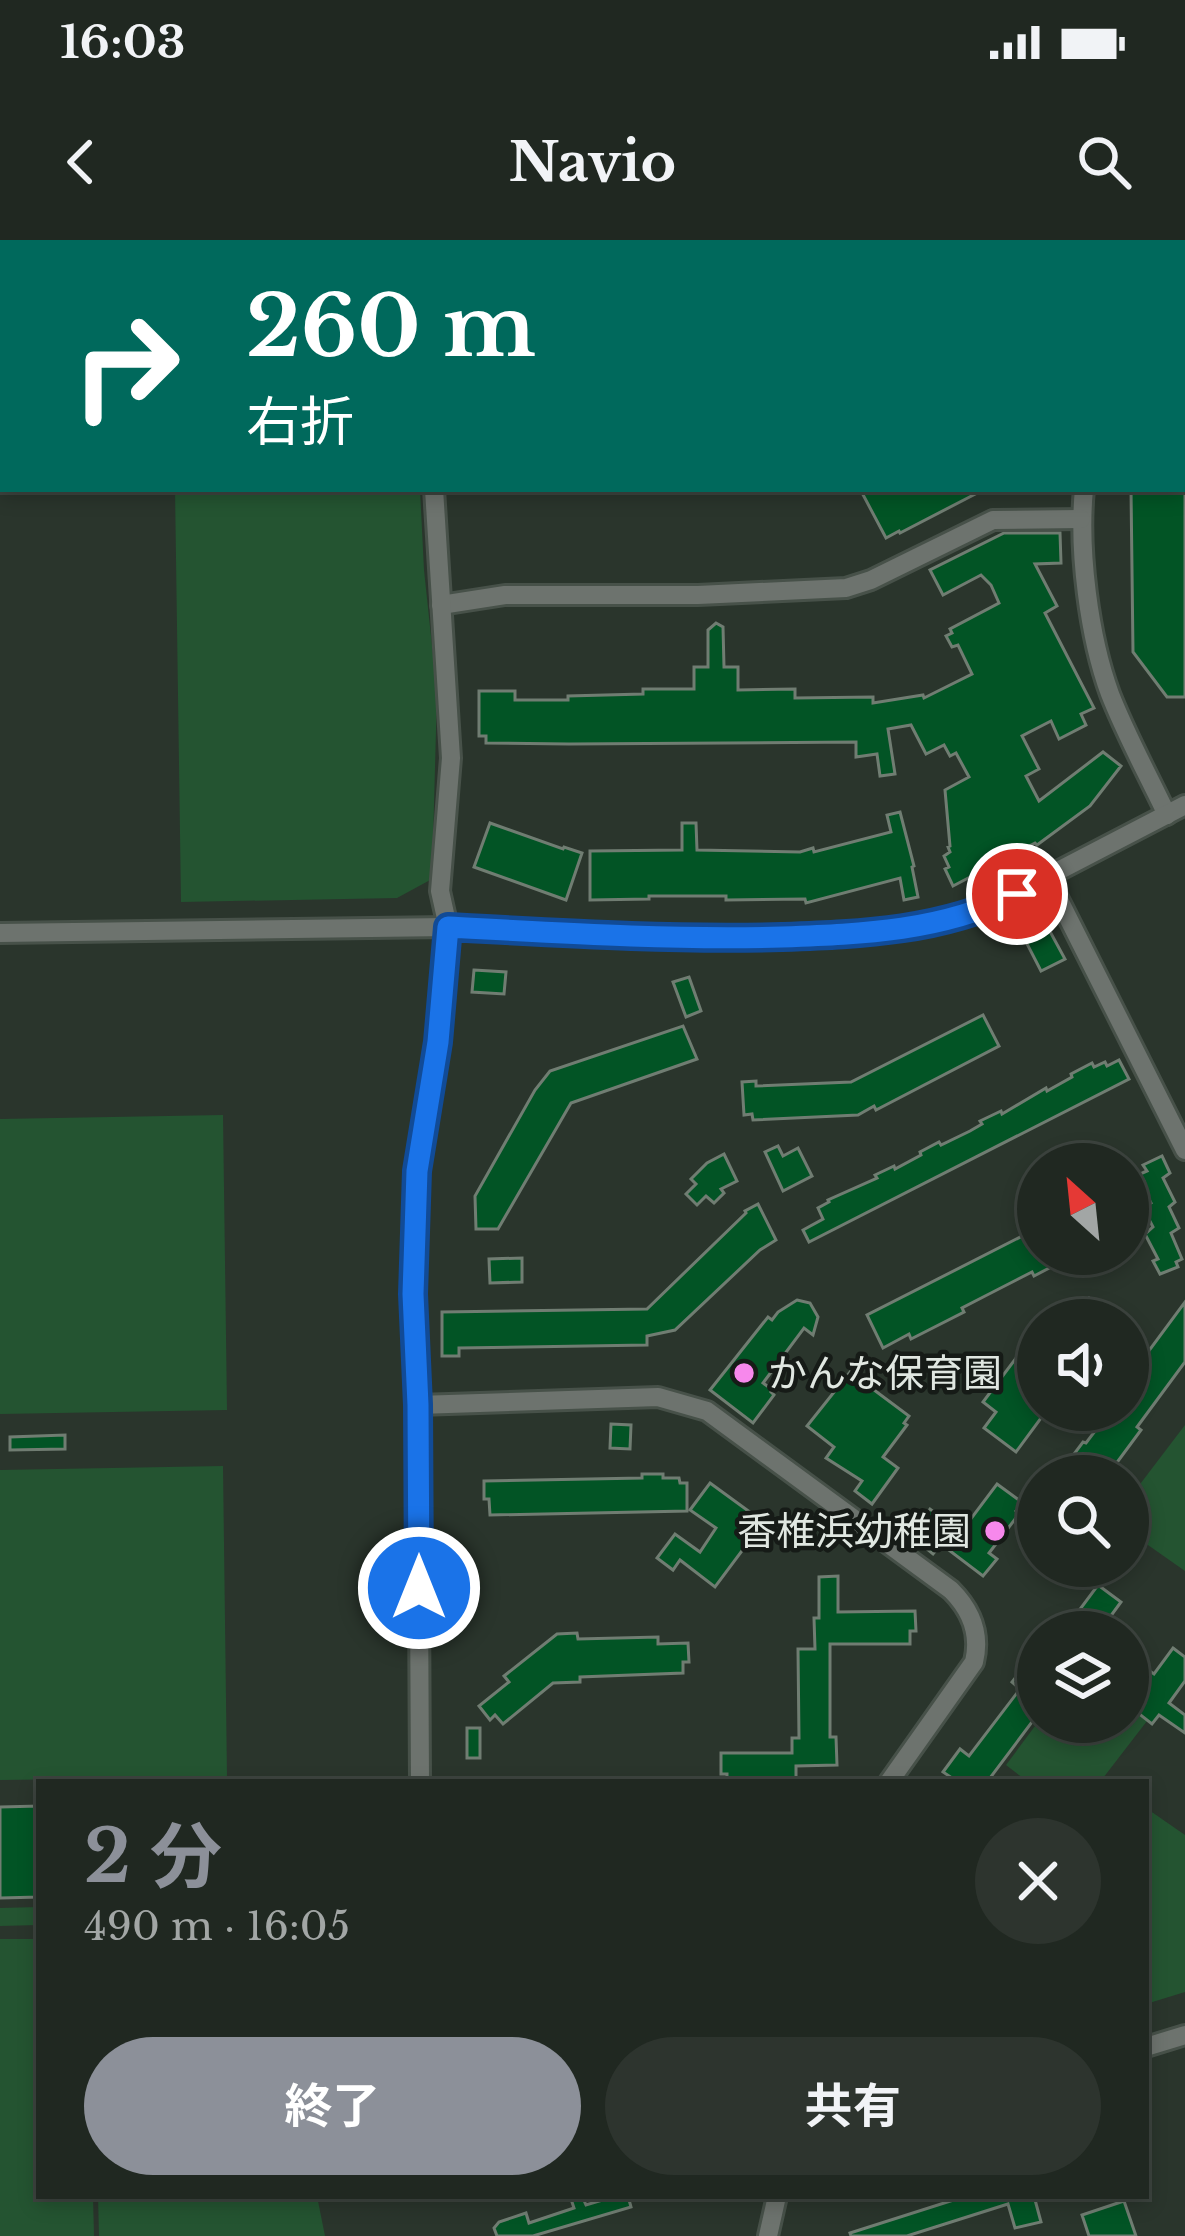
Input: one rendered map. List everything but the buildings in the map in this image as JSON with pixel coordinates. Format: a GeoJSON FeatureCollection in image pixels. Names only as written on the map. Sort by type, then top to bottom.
{"type":"FeatureCollection","features":[{"type":"Feature","properties":{"kind":"street"},"geometry":{"type":"LineString","coordinates":[[420,1779],[413,1294],[417,1171],[438,1042],[448,927],[440,891],[451,758],[434,492]]}},
{"type":"Feature","properties":{"kind":"street"},"geometry":{"type":"LineString","coordinates":[[1084,492],[1085,576],[1099,656],[1111,695],[1167,814]]}},
{"type":"Feature","properties":{"kind":"street"},"geometry":{"type":"LineString","coordinates":[[441,605],[505,595],[698,595],[846,587],[871,580],[993,520],[1081,519]]}},
{"type":"Feature","properties":{"kind":"street"},"geometry":{"type":"LineString","coordinates":[[0,933],[448,927],[712,939],[912,928],[985,909],[1185,805]]}},
{"type":"Feature","properties":{"kind":"street"},"geometry":{"type":"LineString","coordinates":[[1048,878],[1185,1150]]}},
{"type":"Feature","properties":{"kind":"street"},"geometry":{"type":"LineString","coordinates":[[418,1405],[658,1397],[707,1411],[950,1590],[973,1622],[974,1662],[891,1779]]}},
{"type":"Feature","properties":{"kind":"street"},"geometry":{"type":"LineString","coordinates":[[1149,2046],[1185,2035]]}},
{"type":"Feature","properties":{"kind":"street"},"geometry":{"type":"LineString","coordinates":[[768,2236],[776,2199]]}},
{"type":"Feature","properties":{"kind":"green space"},"geometry":{"type":"Polygon","coordinates":[[[175,492],[420,492],[437,693],[432,879],[397,898],[181,902],[175,492]]]}},
{"type":"Feature","properties":{"kind":"green space"},"geometry":{"type":"Polygon","coordinates":[[[223,1115],[227,1410],[0,1414],[0,1119],[223,1115]]]}},
{"type":"Feature","properties":{"kind":"green space"},"geometry":{"type":"Polygon","coordinates":[[[1185,1425],[1185,1571],[1149,1546],[1149,1472],[1185,1425]]]}},
{"type":"Feature","properties":{"kind":"green space"},"geometry":{"type":"Polygon","coordinates":[[[223,1466],[227,1777],[0,1780],[0,1470],[223,1466]]]}},
{"type":"Feature","properties":{"kind":"green space"},"geometry":{"type":"Polygon","coordinates":[[[1022,1743],[1130,1743],[1102,1779],[1024,1779],[1006,1765],[1022,1743]]]}},
{"type":"Feature","properties":{"kind":"green space"},"geometry":{"type":"Polygon","coordinates":[[[1149,1810],[1185,1835],[1185,1992],[1149,2003],[1149,1810]]]}},
{"type":"Feature","properties":{"kind":"green space"},"geometry":{"type":"Polygon","coordinates":[[[36,1907],[36,1925],[0,1926],[0,1908],[36,1907]]]}},
{"type":"Feature","properties":{"kind":"green space"},"geometry":{"type":"Polygon","coordinates":[[[0,1939],[36,1939],[36,2199],[93,2199],[94,2236],[0,2236],[0,1939]]]}},
{"type":"Feature","properties":{"kind":"green space"},"geometry":{"type":"Polygon","coordinates":[[[98,2199],[318,2199],[325,2236],[99,2236],[98,2199]]]}},
{"type":"Feature","properties":{"kind":"place","name":"かんな保育園"},"geometry":{"type":"Point","coordinates":[744,1373]}},
{"type":"Feature","properties":{"kind":"place","name":"香椎浜幼稚園"},"geometry":{"type":"Point","coordinates":[995,1531]}},
{"type":"Feature","properties":{"kind":"route"},"geometry":{"type":"LineString","coordinates":[[419,1588],[413,1294],[417,1171],[438,1042],[448,927],[631,938],[818,935],[912,928],[985,909],[1017,894]]}}]}
